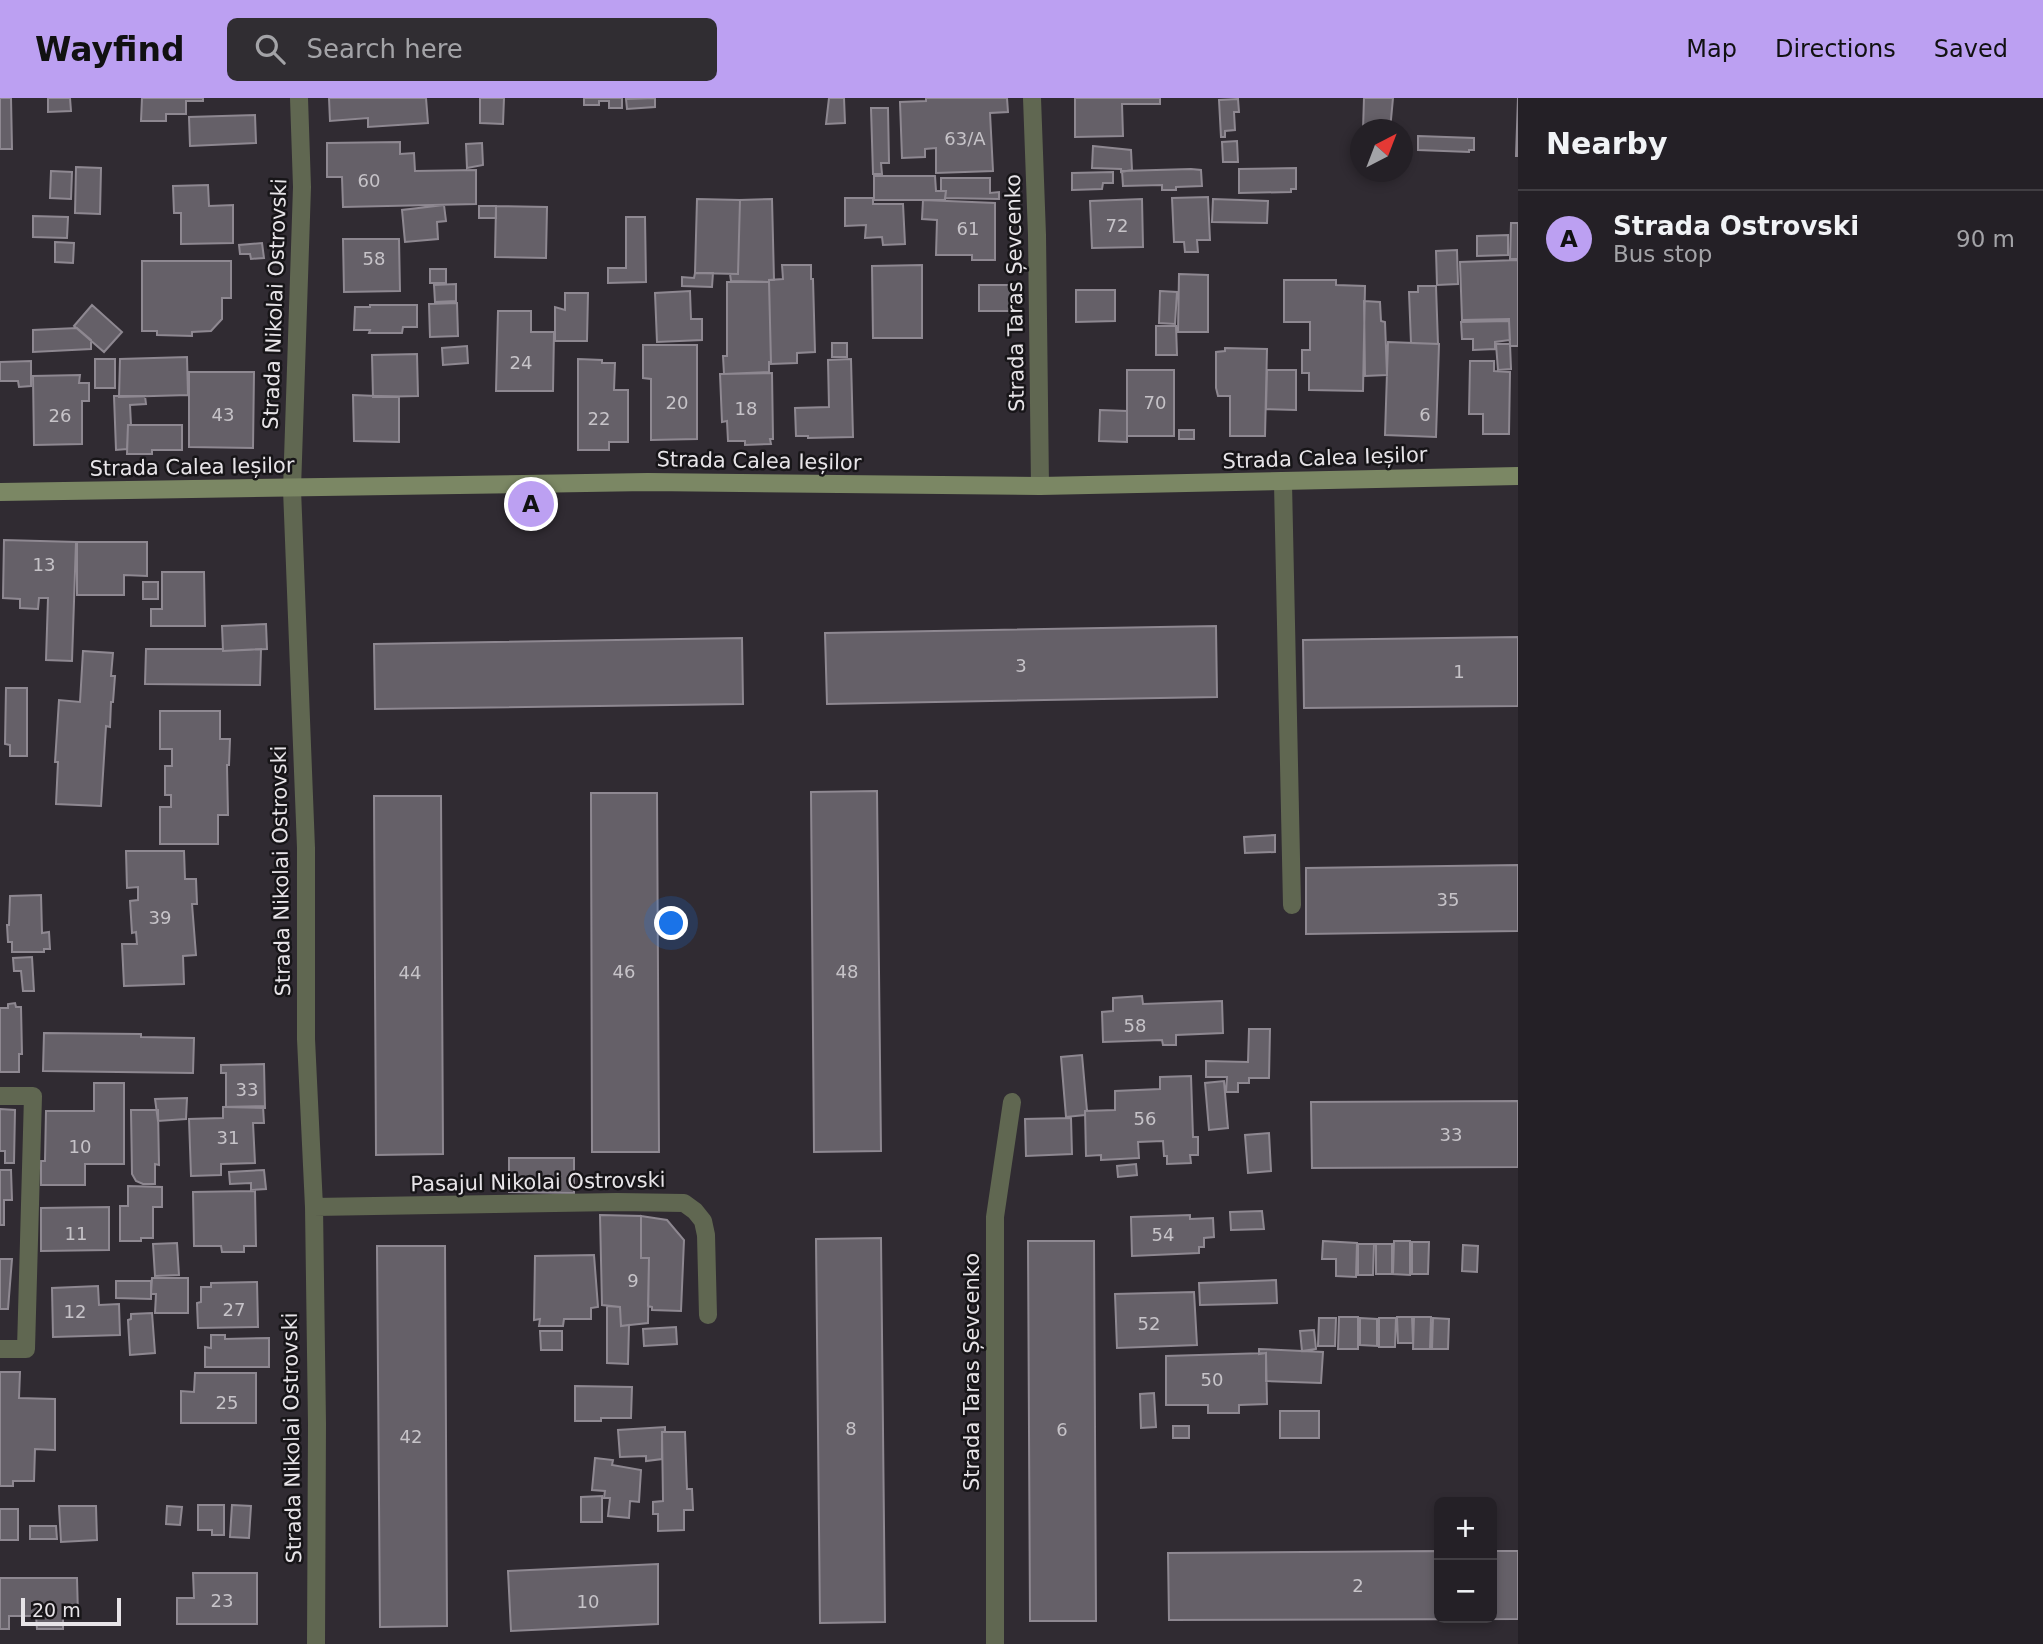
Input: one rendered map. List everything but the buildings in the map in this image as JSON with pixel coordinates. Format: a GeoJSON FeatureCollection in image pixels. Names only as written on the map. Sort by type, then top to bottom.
{"type":"FeatureCollection","features":[{"type":"Feature","properties":{"kind":"street","name":"Strada Nikolai Ostrovski"},"geometry":{"type":"LineString","coordinates":[[299,98],[302,187],[292,489],[306,848],[306,1039],[314,1207],[316,1644]]}},
{"type":"Feature","properties":{"kind":"street","name":"Strada Taras Șevcenko"},"geometry":{"type":"LineString","coordinates":[[1032,98],[1037,235],[1040,486]]}},
{"type":"Feature","properties":{"kind":"street","name":"Strada Calea Ieșilor"},"geometry":{"type":"LineString","coordinates":[[0,492],[648,482],[1040,486],[1518,476]]}},
{"type":"Feature","properties":{"kind":"street"},"geometry":{"type":"LineString","coordinates":[[1283,483],[1292,905]]}},
{"type":"Feature","properties":{"kind":"street"},"geometry":{"type":"LineString","coordinates":[[0,1096],[33,1096],[26,1349],[0,1349]]}},
{"type":"Feature","properties":{"kind":"street","name":"Strada Taras Șevcenko"},"geometry":{"type":"LineString","coordinates":[[995,1644],[995,1217],[1012,1102]]}},
{"type":"Feature","properties":{"kind":"street","name":"Pasajul Nikolai Ostrovski"},"geometry":{"type":"LineString","coordinates":[[314,1207],[684,1203],[703,1221],[706,1235],[708,1315]]}},
{"type":"Feature","properties":{"kind":"place","name":"Strada Ostrovski"},"geometry":{"type":"Point","coordinates":[531,504]}}]}
